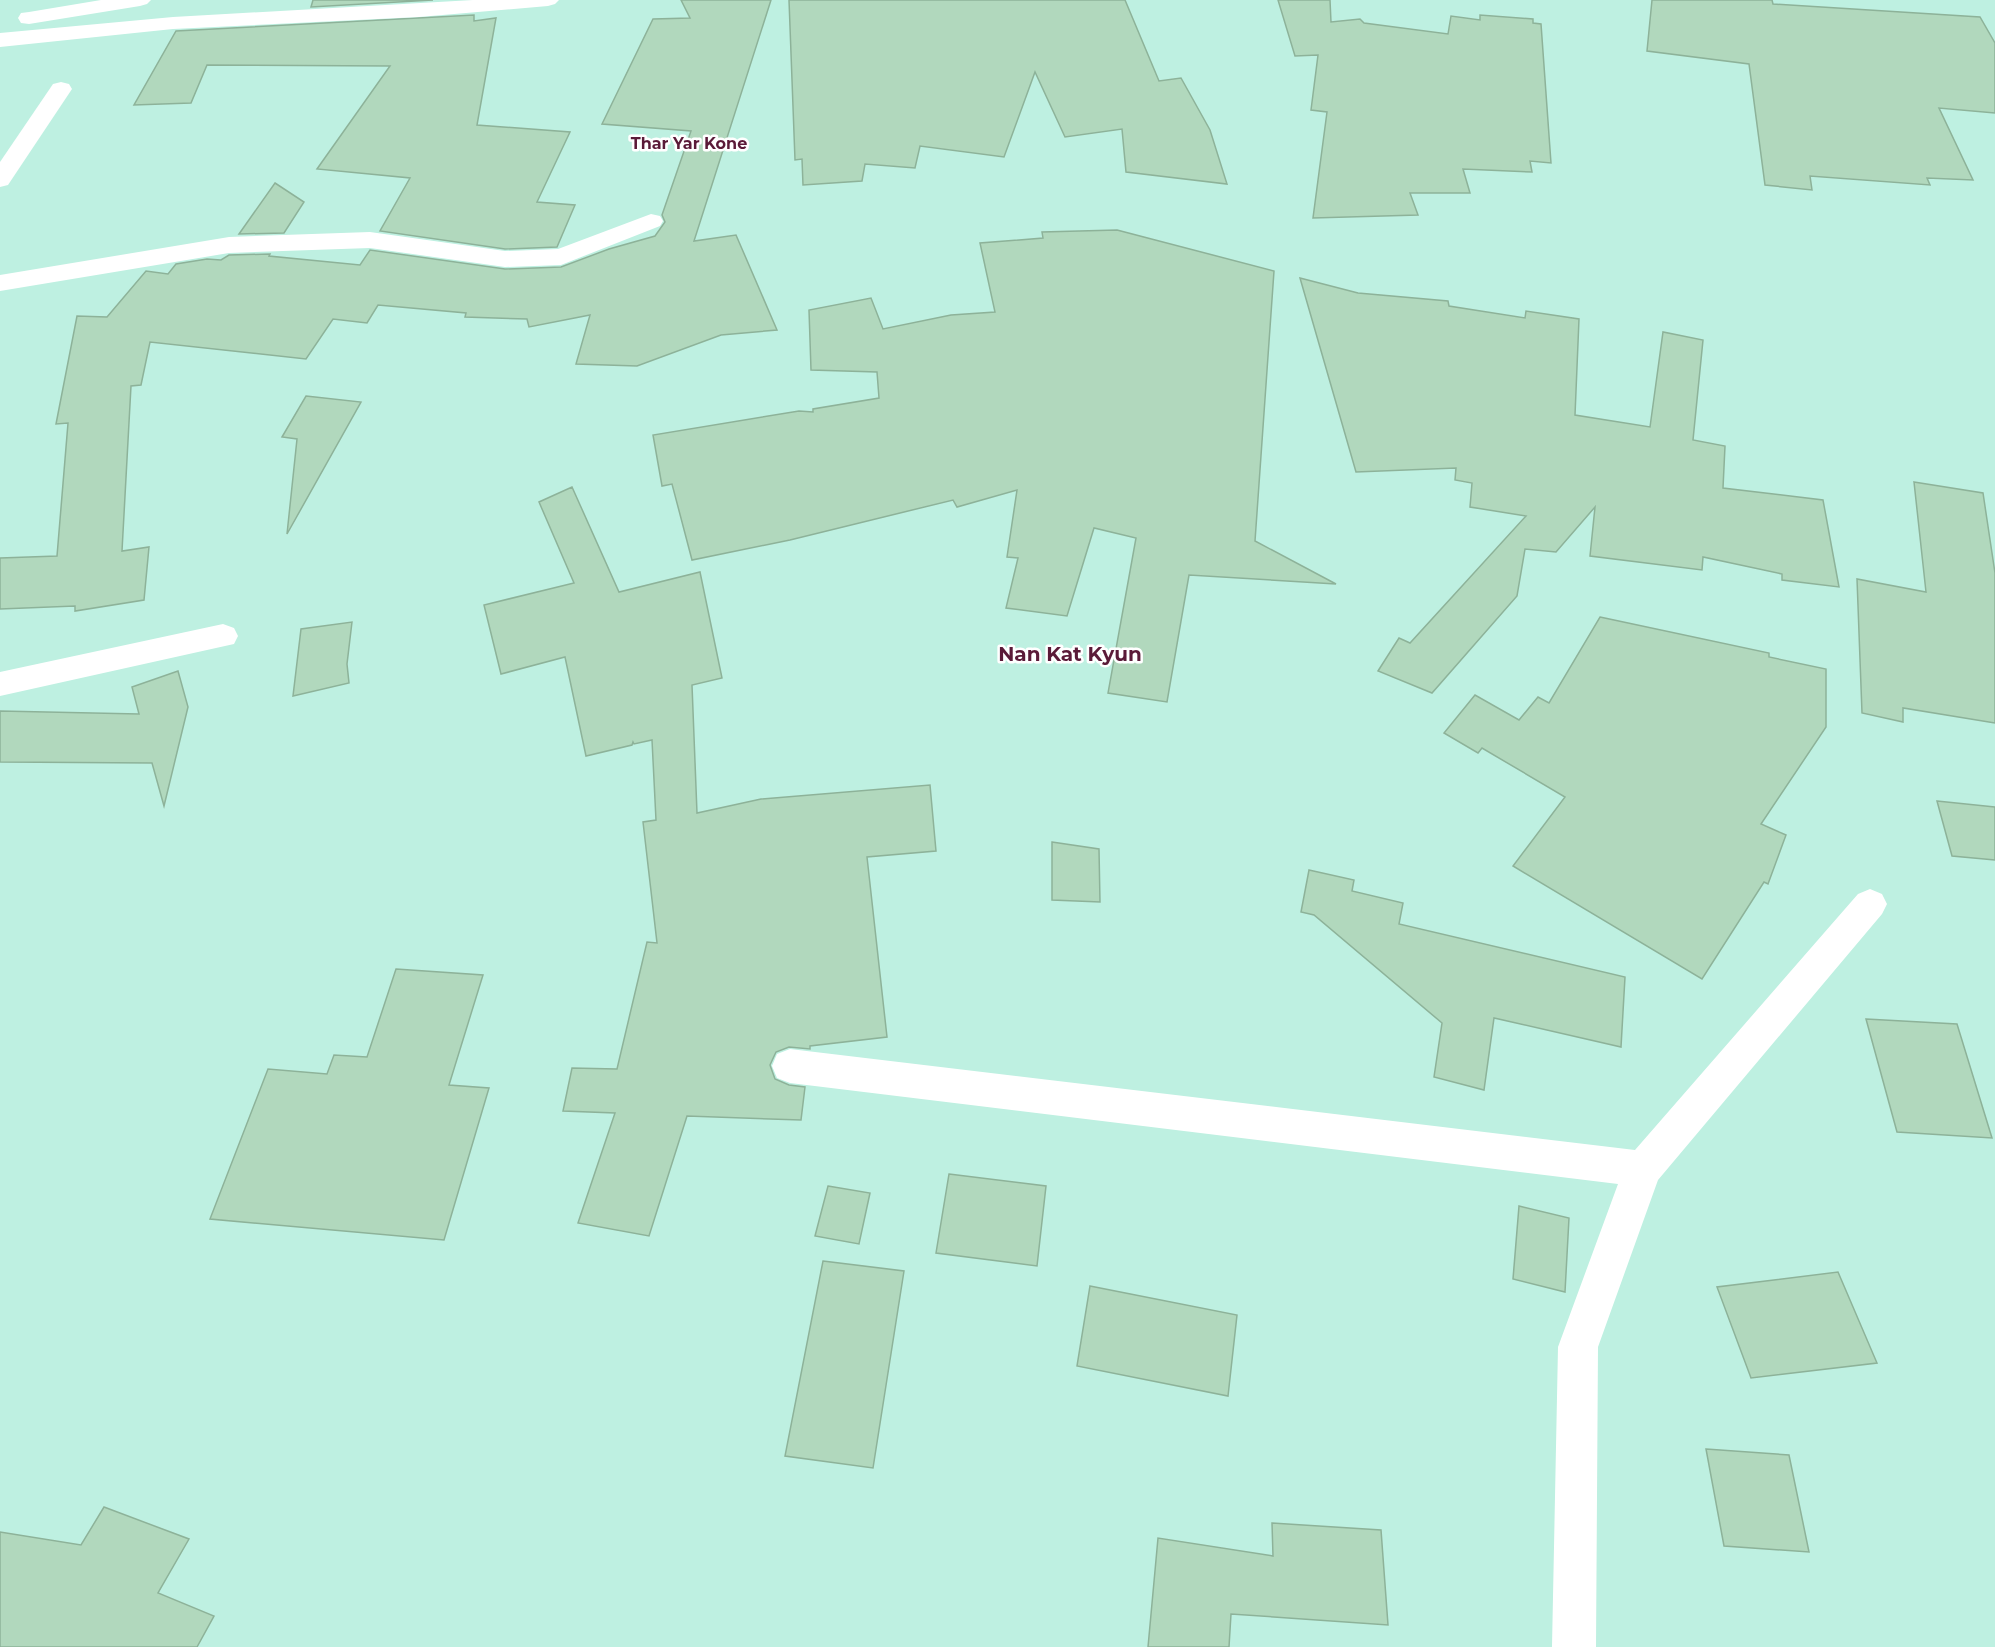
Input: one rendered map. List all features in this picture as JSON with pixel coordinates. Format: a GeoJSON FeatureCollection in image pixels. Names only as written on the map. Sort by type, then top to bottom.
{"type":"FeatureCollection","features":[{"type":"Feature","properties":{"kind":"street"},"geometry":{"type":"LineString","coordinates":[[0,23],[140,0]]}},
{"type":"Feature","properties":{"kind":"street"},"geometry":{"type":"LineString","coordinates":[[0,40],[173,23],[419,11],[548,0]]}},
{"type":"Feature","properties":{"kind":"street"},"geometry":{"type":"LineString","coordinates":[[0,180],[62,89]]}},
{"type":"Feature","properties":{"kind":"street"},"geometry":{"type":"LineString","coordinates":[[0,283],[229,245],[370,240],[505,259],[561,257],[651,221]]}},
{"type":"Feature","properties":{"kind":"street"},"geometry":{"type":"LineString","coordinates":[[0,684],[223,636]]}},
{"type":"Feature","properties":{"kind":"street"},"geometry":{"type":"LineString","coordinates":[[1574,1647],[1578,1347],[1643,1169],[1870,904]]}},
{"type":"Feature","properties":{"kind":"street"},"geometry":{"type":"LineString","coordinates":[[790,1066],[1643,1169]]}},
{"type":"Feature","properties":{"kind":"building"},"geometry":{"type":"Polygon","coordinates":[[[313,0],[433,0],[311,7],[313,0]]]}},
{"type":"Feature","properties":{"kind":"building"},"geometry":{"type":"Polygon","coordinates":[[[681,0],[771,0],[694,241],[736,235],[777,330],[721,335],[637,366],[576,364],[590,315],[529,327],[527,319],[465,317],[466,313],[378,305],[367,323],[333,319],[306,359],[150,342],[141,385],[131,386],[122,551],[149,547],[144,600],[75,611],[75,606],[0,609],[0,558],[57,556],[68,423],[56,424],[77,316],[107,317],[146,271],[168,274],[176,264],[207,259],[221,260],[229,255],[270,254],[269,256],[360,265],[370,250],[505,269],[561,267],[609,249],[655,236],[665,222],[662,215],[691,131],[602,124],[653,19],[690,18],[681,0]]]}},
{"type":"Feature","properties":{"kind":"building"},"geometry":{"type":"Polygon","coordinates":[[[789,0],[1125,0],[1159,81],[1181,78],[1210,130],[1227,184],[1126,172],[1122,129],[1065,137],[1035,72],[1004,157],[920,146],[915,168],[865,164],[862,181],[803,185],[802,159],[795,160],[789,0]]]}},
{"type":"Feature","properties":{"kind":"building"},"geometry":{"type":"Polygon","coordinates":[[[1278,0],[1330,0],[1331,22],[1360,19],[1364,23],[1448,34],[1451,16],[1480,20],[1480,15],[1533,19],[1533,23],[1541,24],[1551,163],[1530,161],[1532,172],[1463,169],[1470,193],[1410,193],[1418,215],[1313,218],[1327,112],[1311,110],[1318,55],[1295,56],[1278,0]]]}},
{"type":"Feature","properties":{"kind":"building"},"geometry":{"type":"Polygon","coordinates":[[[1652,0],[1772,0],[1773,4],[1980,17],[1995,43],[1995,113],[1939,108],[1973,180],[1927,178],[1930,185],[1810,176],[1812,190],[1765,185],[1749,64],[1647,51],[1652,0]]]}},
{"type":"Feature","properties":{"kind":"building"},"geometry":{"type":"Polygon","coordinates":[[[474,15],[474,21],[496,18],[477,125],[570,132],[537,202],[575,205],[557,247],[505,249],[380,231],[410,178],[317,169],[390,66],[207,65],[191,103],[134,105],[176,31],[474,15]]]}},
{"type":"Feature","properties":{"kind":"building"},"geometry":{"type":"Polygon","coordinates":[[[275,183],[304,202],[284,233],[239,234],[275,183]]]}},
{"type":"Feature","properties":{"kind":"building"},"geometry":{"type":"Polygon","coordinates":[[[1117,230],[1274,271],[1255,541],[1336,584],[1189,575],[1167,702],[1108,693],[1136,538],[1094,528],[1067,616],[1006,608],[1018,558],[1007,557],[1017,490],[957,507],[953,500],[790,540],[692,560],[672,484],[662,486],[653,435],[799,411],[813,412],[813,409],[879,398],[877,372],[811,370],[809,310],[871,298],[883,329],[951,315],[995,312],[980,243],[1043,238],[1042,232],[1117,230]]]}},
{"type":"Feature","properties":{"kind":"building"},"geometry":{"type":"Polygon","coordinates":[[[1300,278],[1358,293],[1448,301],[1449,306],[1525,318],[1526,311],[1579,319],[1575,415],[1650,427],[1663,332],[1703,340],[1693,440],[1725,446],[1723,488],[1823,500],[1839,587],[1782,580],[1782,574],[1703,557],[1702,570],[1590,556],[1595,507],[1556,552],[1525,549],[1517,596],[1432,693],[1378,671],[1399,638],[1410,643],[1526,516],[1470,507],[1472,483],[1455,480],[1456,468],[1356,472],[1300,278]]]}},
{"type":"Feature","properties":{"kind":"building"},"geometry":{"type":"Polygon","coordinates":[[[306,396],[361,402],[287,534],[297,439],[282,437],[306,396]]]}},
{"type":"Feature","properties":{"kind":"building"},"geometry":{"type":"Polygon","coordinates":[[[1914,482],[1983,493],[1995,573],[1995,723],[1903,708],[1903,722],[1862,713],[1857,579],[1926,592],[1914,482]]]}},
{"type":"Feature","properties":{"kind":"building"},"geometry":{"type":"Polygon","coordinates":[[[572,487],[619,592],[700,572],[722,678],[692,685],[697,813],[761,799],[930,785],[936,851],[867,857],[887,1037],[810,1046],[810,1049],[789,1047],[776,1052],[770,1065],[775,1079],[789,1085],[805,1087],[801,1120],[687,1116],[649,1236],[578,1223],[615,1113],[563,1111],[572,1068],[617,1069],[647,942],[657,943],[643,822],[656,820],[652,740],[634,744],[633,742],[632,745],[586,756],[565,657],[501,674],[484,605],[574,583],[539,502],[572,487]]]}},
{"type":"Feature","properties":{"kind":"building"},"geometry":{"type":"Polygon","coordinates":[[[1600,617],[1769,653],[1769,657],[1826,669],[1826,727],[1761,824],[1786,835],[1768,884],[1764,882],[1702,979],[1513,866],[1565,797],[1482,748],[1478,753],[1444,733],[1475,695],[1519,720],[1538,697],[1549,703],[1600,617]]]}},
{"type":"Feature","properties":{"kind":"building"},"geometry":{"type":"Polygon","coordinates":[[[352,622],[347,664],[349,683],[293,696],[301,629],[352,622]]]}},
{"type":"Feature","properties":{"kind":"building"},"geometry":{"type":"Polygon","coordinates":[[[178,671],[188,707],[164,806],[152,763],[0,762],[0,711],[139,714],[132,687],[178,671]]]}},
{"type":"Feature","properties":{"kind":"building"},"geometry":{"type":"Polygon","coordinates":[[[1937,801],[1995,807],[1995,860],[1952,856],[1937,801]]]}},
{"type":"Feature","properties":{"kind":"building"},"geometry":{"type":"Polygon","coordinates":[[[1052,842],[1099,849],[1100,902],[1052,900],[1052,842]]]}},
{"type":"Feature","properties":{"kind":"building"},"geometry":{"type":"Polygon","coordinates":[[[1309,870],[1354,880],[1352,891],[1403,903],[1399,924],[1625,977],[1621,1047],[1494,1018],[1484,1090],[1434,1077],[1442,1023],[1314,915],[1301,912],[1309,870]]]}},
{"type":"Feature","properties":{"kind":"building"},"geometry":{"type":"Polygon","coordinates":[[[396,969],[483,975],[449,1085],[489,1088],[444,1240],[210,1219],[268,1069],[327,1074],[334,1055],[367,1057],[396,969]]]}},
{"type":"Feature","properties":{"kind":"building"},"geometry":{"type":"Polygon","coordinates":[[[1866,1019],[1957,1024],[1992,1138],[1897,1132],[1866,1019]]]}},
{"type":"Feature","properties":{"kind":"building"},"geometry":{"type":"Polygon","coordinates":[[[949,1174],[1046,1186],[1037,1266],[936,1253],[949,1174]]]}},
{"type":"Feature","properties":{"kind":"building"},"geometry":{"type":"Polygon","coordinates":[[[828,1186],[870,1193],[859,1244],[815,1236],[828,1186]]]}},
{"type":"Feature","properties":{"kind":"building"},"geometry":{"type":"Polygon","coordinates":[[[1519,1206],[1569,1218],[1565,1292],[1513,1279],[1519,1206]]]}},
{"type":"Feature","properties":{"kind":"building"},"geometry":{"type":"Polygon","coordinates":[[[823,1261],[904,1271],[873,1468],[785,1456],[823,1261]]]}},
{"type":"Feature","properties":{"kind":"building"},"geometry":{"type":"Polygon","coordinates":[[[1838,1272],[1877,1363],[1751,1378],[1717,1287],[1838,1272]]]}},
{"type":"Feature","properties":{"kind":"building"},"geometry":{"type":"Polygon","coordinates":[[[1090,1286],[1237,1315],[1228,1396],[1077,1366],[1090,1286]]]}},
{"type":"Feature","properties":{"kind":"building"},"geometry":{"type":"Polygon","coordinates":[[[1706,1449],[1789,1455],[1809,1552],[1724,1546],[1706,1449]]]}},
{"type":"Feature","properties":{"kind":"building"},"geometry":{"type":"Polygon","coordinates":[[[104,1507],[189,1539],[158,1593],[214,1616],[197,1647],[0,1647],[0,1532],[81,1545],[104,1507]]]}},
{"type":"Feature","properties":{"kind":"building"},"geometry":{"type":"Polygon","coordinates":[[[1272,1523],[1381,1530],[1388,1625],[1231,1614],[1229,1647],[1148,1647],[1158,1538],[1273,1556],[1272,1523]]]}},
{"type":"Feature","properties":{"kind":"district","name":"Thar Yar Kone"},"geometry":{"type":"Point","coordinates":[689,143]}},
{"type":"Feature","properties":{"kind":"district","name":"Nan Kat Kyun"},"geometry":{"type":"Point","coordinates":[1070,654]}}]}
